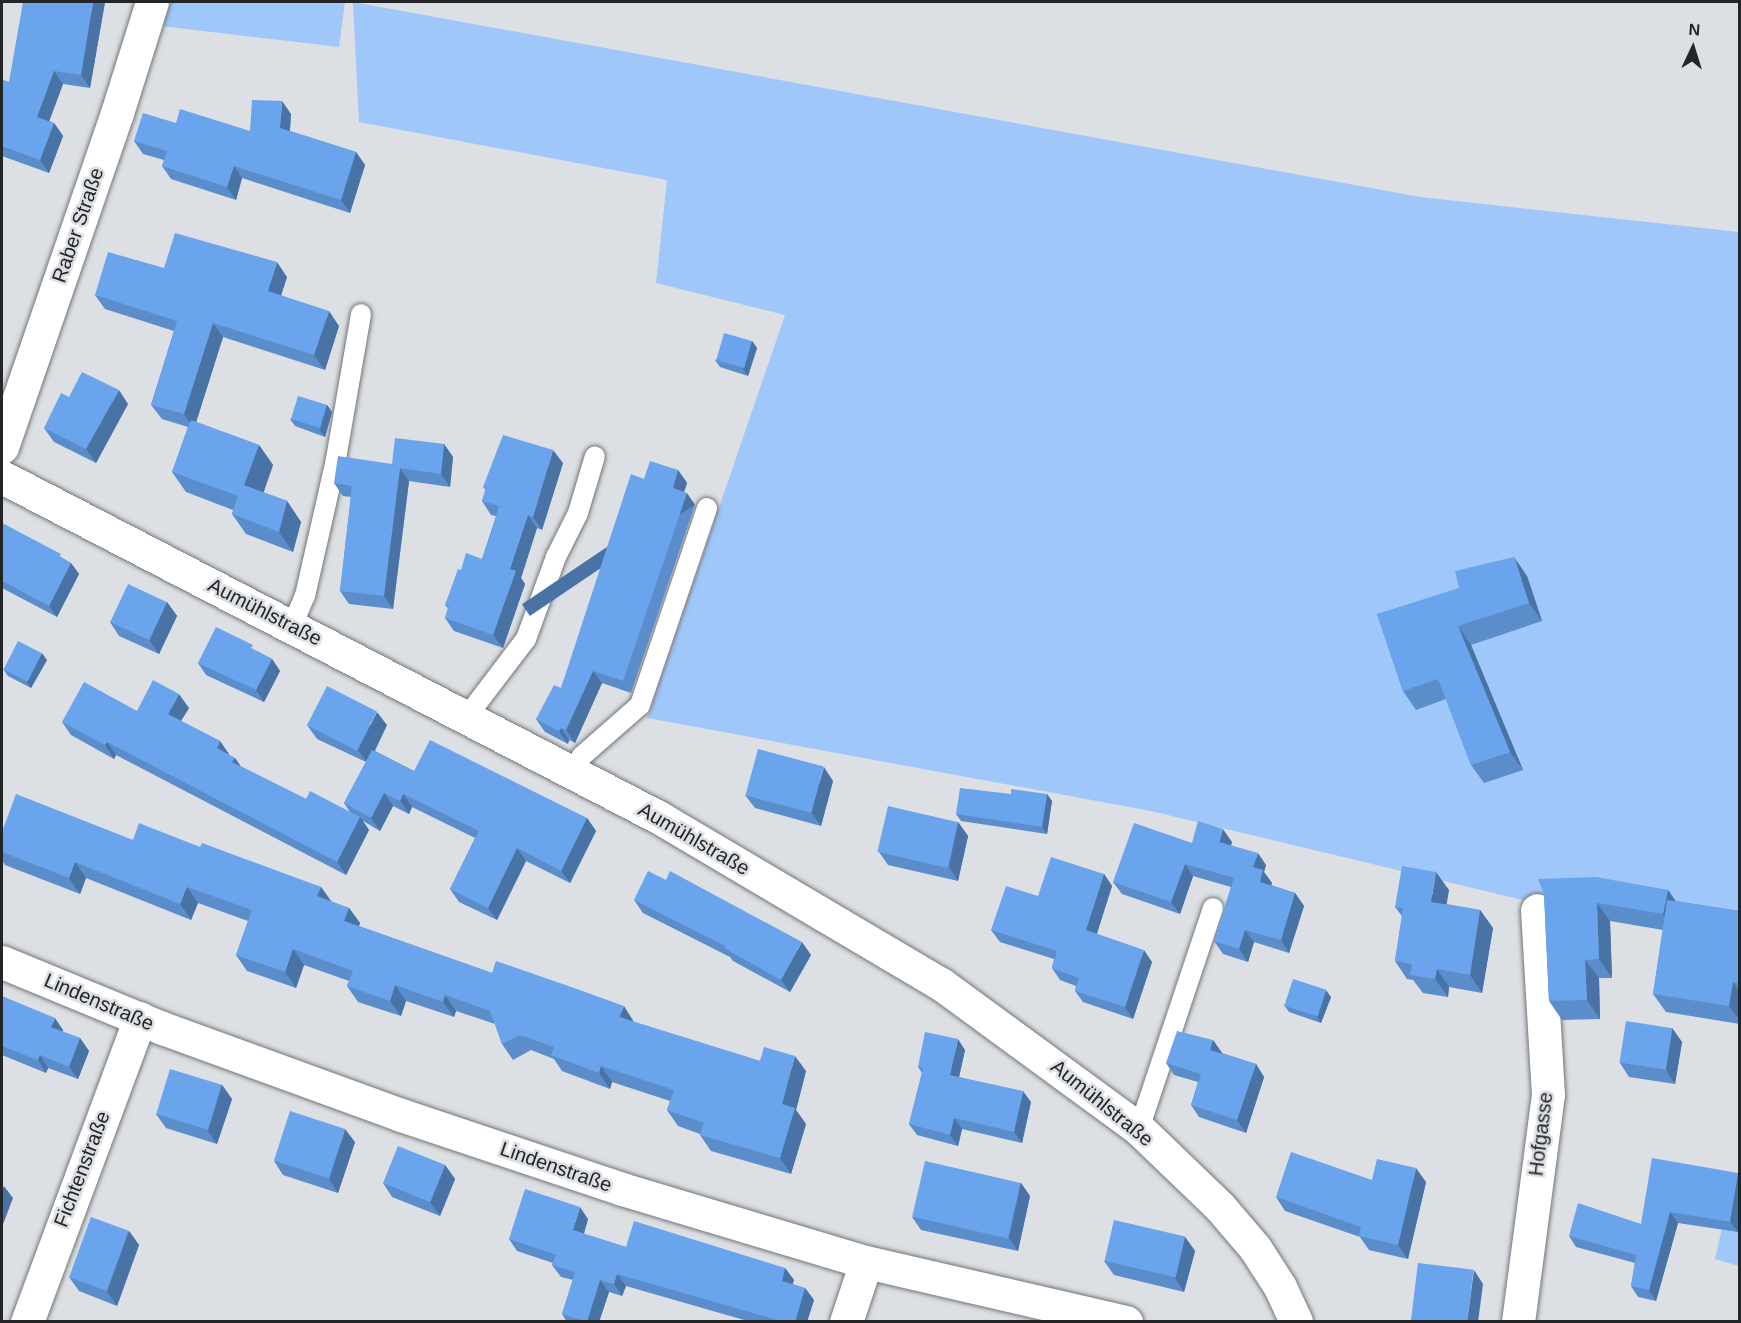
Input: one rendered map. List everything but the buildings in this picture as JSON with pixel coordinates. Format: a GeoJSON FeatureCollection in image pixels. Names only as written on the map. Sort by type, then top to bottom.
{"type":"FeatureCollection","features":[{"type":"Feature","properties":{"kind":"street","name":"Raber Straße"},"geometry":{"type":"LineString","coordinates":[[2,447],[117,113],[152,2]]}},
{"type":"Feature","properties":{"kind":"street","name":"Aumühlstraße"},"geometry":{"type":"LineString","coordinates":[[2,477],[292,626],[465,719],[660,818],[941,984],[1139,1129],[1220,1207],[1255,1248],[1280,1287],[1296,1322]]}},
{"type":"Feature","properties":{"kind":"street","name":"Hofgasse"},"geometry":{"type":"LineString","coordinates":[[1518,1322],[1548,1095],[1537,910]]}},
{"type":"Feature","properties":{"kind":"street","name":"Lindenstraße"},"geometry":{"type":"LineString","coordinates":[[2,962],[140,1018],[401,1115],[561,1168],[789,1241],[866,1262],[1126,1322]]}},
{"type":"Feature","properties":{"kind":"street","name":"Fichtenstraße"},"geometry":{"type":"LineString","coordinates":[[27,1322],[140,1018]]}},
{"type":"Feature","properties":{"kind":"street"},"geometry":{"type":"LineString","coordinates":[[846,1322],[866,1262]]}},
{"type":"Feature","properties":{"kind":"lane"},"geometry":{"type":"LineString","coordinates":[[292,626],[305,596],[336,459],[361,314]]}},
{"type":"Feature","properties":{"kind":"lane"},"geometry":{"type":"LineString","coordinates":[[465,719],[526,639],[556,557],[578,513],[595,456]]}},
{"type":"Feature","properties":{"kind":"lane"},"geometry":{"type":"LineString","coordinates":[[573,772],[582,756],[640,705],[707,508]]}},
{"type":"Feature","properties":{"kind":"lane"},"geometry":{"type":"LineString","coordinates":[[1139,1129],[1213,908]]}},
{"type":"Feature","properties":{"kind":"shaded area"},"geometry":{"type":"Polygon","coordinates":[[[152,2],[345,2],[339,47],[144,24],[152,2]]]}},
{"type":"Feature","properties":{"kind":"shaded area"},"geometry":{"type":"Polygon","coordinates":[[[353,2],[1420,197],[1739,232],[1739,930],[1540,904],[1151,811],[647,718],[785,315],[656,283],[667,180],[359,122],[353,2]]]}},
{"type":"Feature","properties":{"kind":"shaded area"},"geometry":{"type":"Polygon","coordinates":[[[1722,1228],[1739,1228],[1739,1266],[1715,1259],[1722,1228]]]}}]}
